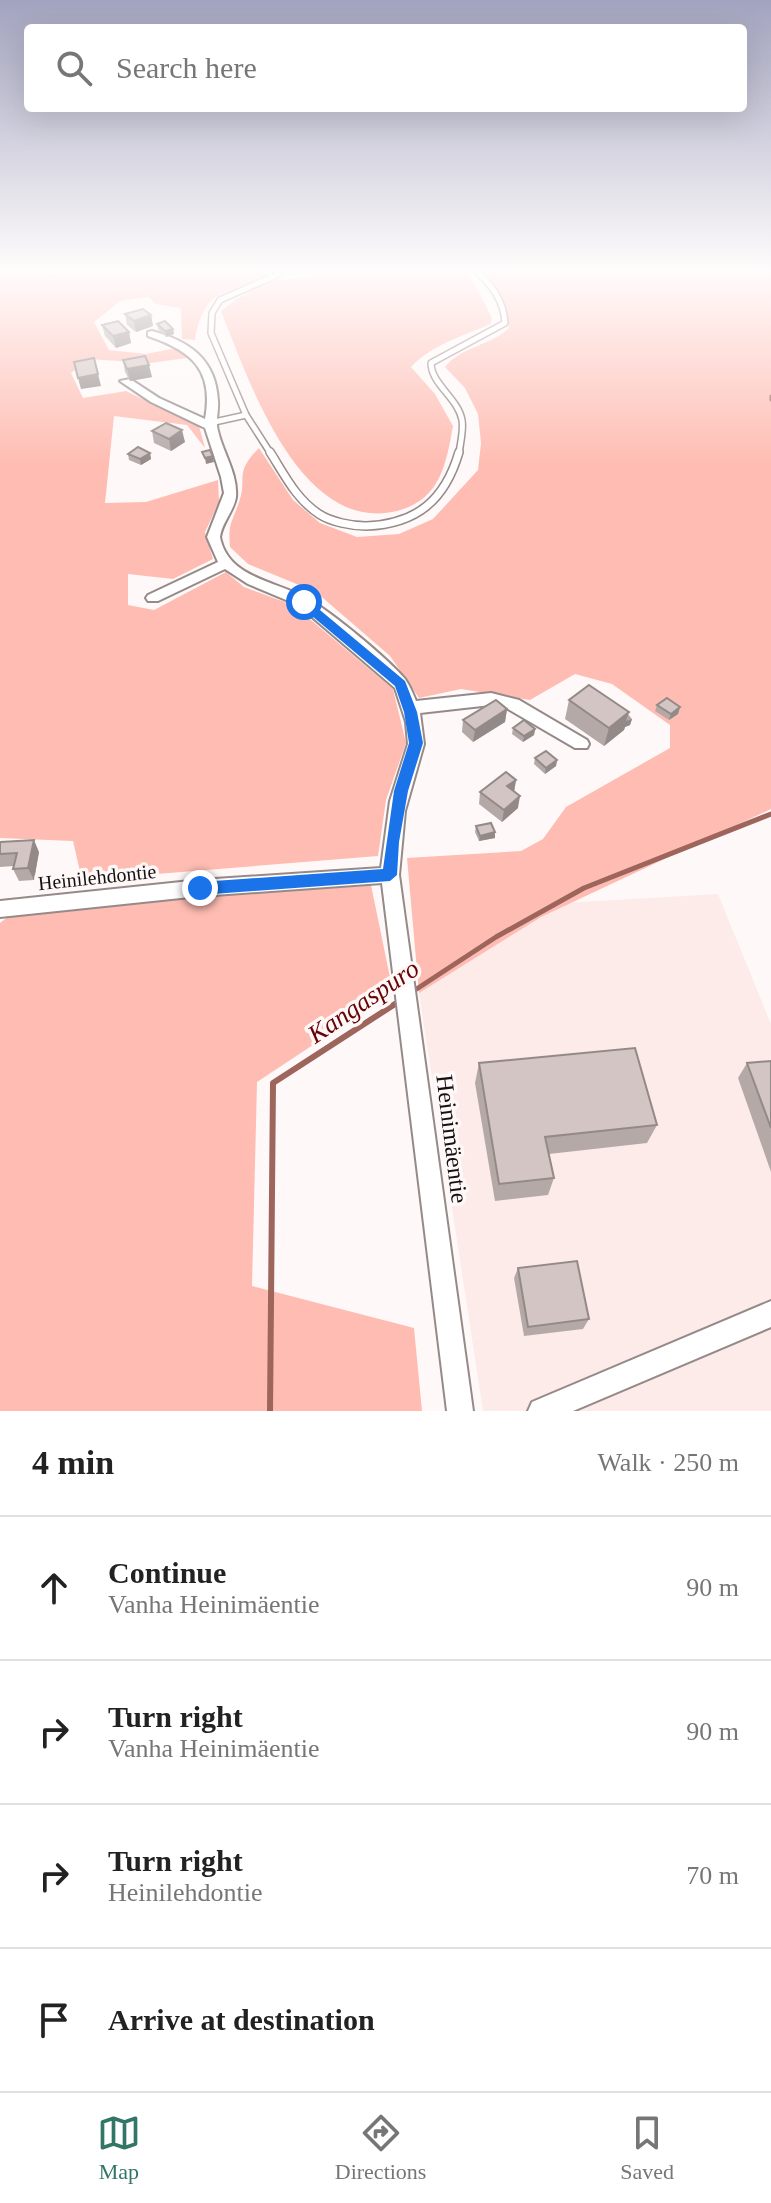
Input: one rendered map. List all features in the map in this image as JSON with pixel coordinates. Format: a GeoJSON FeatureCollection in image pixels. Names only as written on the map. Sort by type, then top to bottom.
{"type":"FeatureCollection","features":[{"type":"Feature","properties":{"kind":"street"},"geometry":{"type":"LineString","coordinates":[[152,334],[177,342],[196,353],[211,392],[210,425],[230,495],[213,536],[227,563],[240,576],[304,602],[400,684],[409,708],[491,699],[513,704],[581,744]]}},
{"type":"Feature","properties":{"kind":"street"},"geometry":{"type":"LineString","coordinates":[[126,381],[155,400],[210,425]]}},
{"type":"Feature","properties":{"kind":"street"},"geometry":{"type":"LineString","coordinates":[[153,598],[227,563]]}},
{"type":"Feature","properties":{"kind":"street","name":"Heinimäentie"},"geometry":{"type":"LineString","coordinates":[[409,708],[416,743],[401,791],[390,875],[460,1411]]}},
{"type":"Feature","properties":{"kind":"street","name":"Heinilehdontie"},"geometry":{"type":"LineString","coordinates":[[0,909],[200,888],[390,875]]}},
{"type":"Feature","properties":{"kind":"street"},"geometry":{"type":"LineString","coordinates":[[541,1411],[771,1314]]}},
{"type":"Feature","properties":{"kind":"lane"},"geometry":{"type":"LineString","coordinates":[[211,334],[246,415],[301,500],[322,516],[356,526],[386,525],[422,512],[451,476],[464,429],[454,400],[431,372],[431,363],[453,348],[488,334]]}},
{"type":"Feature","properties":{"kind":"lane"},"geometry":{"type":"LineString","coordinates":[[210,425],[246,415]]}},
{"type":"Feature","properties":{"kind":"shaded area"},"geometry":{"type":"Polygon","coordinates":[[[0,334],[100,334],[109,350],[146,354],[176,348],[187,358],[150,363],[88,359],[71,373],[83,398],[126,391],[199,426],[205,448],[187,425],[114,416],[105,503],[146,502],[218,480],[219,502],[205,532],[213,559],[173,579],[128,574],[128,605],[154,610],[226,572],[244,587],[293,605],[393,689],[406,743],[386,800],[378,856],[82,880],[73,841],[0,838],[0,334]]]}},
{"type":"Feature","properties":{"kind":"shaded area"},"geometry":{"type":"Polygon","coordinates":[[[182,334],[196,334],[195,340],[182,339],[182,334]]]}},
{"type":"Feature","properties":{"kind":"shaded area"},"geometry":{"type":"Polygon","coordinates":[[[230,334],[468,334],[438,347],[411,367],[435,394],[453,426],[444,467],[432,490],[423,499],[397,511],[362,512],[332,499],[305,476],[282,445],[246,374],[230,334]]]}},
{"type":"Feature","properties":{"kind":"shaded area"},"geometry":{"type":"Polygon","coordinates":[[[501,334],[771,334],[771,809],[541,917],[419,993],[407,858],[521,851],[543,839],[566,807],[670,748],[670,725],[612,684],[575,674],[530,700],[461,689],[419,698],[390,656],[316,592],[248,564],[230,547],[230,529],[241,496],[243,471],[259,448],[293,500],[320,523],[357,537],[399,534],[433,519],[478,470],[481,443],[478,414],[465,388],[445,367],[460,355],[501,334]]]}},
{"type":"Feature","properties":{"kind":"shaded area"},"geometry":{"type":"Polygon","coordinates":[[[371,885],[393,992],[257,1082],[252,1286],[414,1328],[422,1411],[0,1411],[0,923],[9,916],[199,897],[371,885]]]}},
{"type":"Feature","properties":{"kind":"shaded area"},"geometry":{"type":"Polygon","coordinates":[[[718,894],[771,1024],[771,1411],[483,1411],[419,993],[546,904],[718,894]]]}},
{"type":"Feature","properties":{"kind":"building"},"geometry":{"type":"Polygon","coordinates":[[[145,356],[149,365],[127,369],[123,360],[145,356]]]}},
{"type":"Feature","properties":{"kind":"building"},"geometry":{"type":"Polygon","coordinates":[[[94,358],[98,374],[78,378],[74,362],[94,358]]]}},
{"type":"Feature","properties":{"kind":"building"},"geometry":{"type":"Polygon","coordinates":[[[166,423],[182,430],[169,439],[152,431],[166,423]]]}},
{"type":"Feature","properties":{"kind":"building"},"geometry":{"type":"Polygon","coordinates":[[[138,447],[150,453],[140,459],[128,454],[138,447]]]}},
{"type":"Feature","properties":{"kind":"building"},"geometry":{"type":"Polygon","coordinates":[[[210,450],[213,456],[205,458],[202,452],[210,450]]]}},
{"type":"Feature","properties":{"kind":"building"},"geometry":{"type":"Polygon","coordinates":[[[589,685],[629,712],[609,728],[569,700],[589,685]]]}},
{"type":"Feature","properties":{"kind":"building"},"geometry":{"type":"Polygon","coordinates":[[[667,698],[680,707],[671,714],[657,705],[667,698]]]}},
{"type":"Feature","properties":{"kind":"building"},"geometry":{"type":"Polygon","coordinates":[[[496,700],[507,709],[475,730],[463,720],[496,700]]]}},
{"type":"Feature","properties":{"kind":"building"},"geometry":{"type":"Polygon","coordinates":[[[524,720],[535,729],[524,736],[513,728],[524,720]]]}},
{"type":"Feature","properties":{"kind":"building"},"geometry":{"type":"Polygon","coordinates":[[[546,751],[557,760],[546,768],[535,758],[546,751]]]}},
{"type":"Feature","properties":{"kind":"building"},"geometry":{"type":"Polygon","coordinates":[[[506,772],[516,780],[507,786],[520,796],[504,810],[480,792],[506,772]]]}},
{"type":"Feature","properties":{"kind":"building"},"geometry":{"type":"Polygon","coordinates":[[[491,823],[495,832],[480,836],[476,826],[491,823]]]}},
{"type":"Feature","properties":{"kind":"building"},"geometry":{"type":"Polygon","coordinates":[[[34,840],[28,868],[13,869],[17,853],[0,854],[0,842],[34,840]]]}},
{"type":"Feature","properties":{"kind":"building"},"geometry":{"type":"Polygon","coordinates":[[[635,1048],[657,1125],[545,1137],[554,1178],[499,1184],[479,1063],[635,1048]]]}},
{"type":"Feature","properties":{"kind":"building"},"geometry":{"type":"Polygon","coordinates":[[[771,1061],[771,1128],[747,1063],[771,1061]]]}},
{"type":"Feature","properties":{"kind":"building"},"geometry":{"type":"Polygon","coordinates":[[[577,1261],[589,1319],[528,1327],[518,1268],[577,1261]]]}},
{"type":"Feature","properties":{"kind":"waterway","name":"Kangaspuro"},"geometry":{"type":"LineString","coordinates":[[412,992],[496,937],[584,888],[771,814]]}},
{"type":"Feature","properties":{"kind":"waterway","name":"Kangaspuro"},"geometry":{"type":"LineString","coordinates":[[270,1411],[273,1083],[395,1004]]}},
{"type":"Feature","properties":{"kind":"route"},"geometry":{"type":"LineString","coordinates":[[200,888],[390,875],[401,791],[416,743],[411,712],[400,684],[304,602]]}}]}
